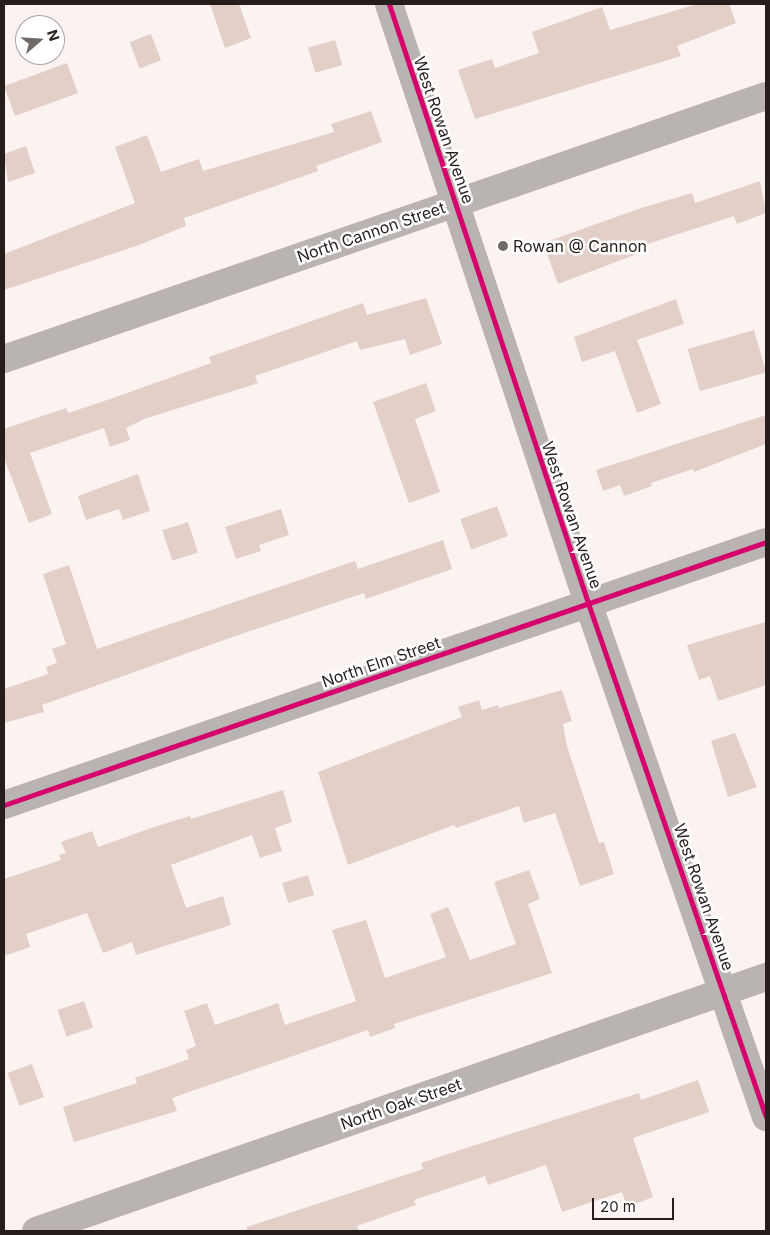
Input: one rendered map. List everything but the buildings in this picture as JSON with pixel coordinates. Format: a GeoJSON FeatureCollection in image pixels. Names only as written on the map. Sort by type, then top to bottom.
{"type":"FeatureCollection","features":[{"type":"Feature","properties":{"kind":"street","name":"West Rowan Avenue"},"geometry":{"type":"LineString","coordinates":[[389,4],[588,603],[724,991],[766,1117]]}},
{"type":"Feature","properties":{"kind":"street","name":"North Cannon Street"},"geometry":{"type":"LineString","coordinates":[[4,359],[766,96]]}},
{"type":"Feature","properties":{"kind":"street","name":"North Elm Street"},"geometry":{"type":"LineString","coordinates":[[4,805],[766,542]]}},
{"type":"Feature","properties":{"kind":"street","name":"North Oak Street"},"geometry":{"type":"LineString","coordinates":[[36,1231],[766,977]]}},
{"type":"Feature","properties":{"kind":"cycle path"},"geometry":{"type":"LineString","coordinates":[[389,4],[588,603],[766,1117]]}},
{"type":"Feature","properties":{"kind":"cycle path"},"geometry":{"type":"LineString","coordinates":[[4,805],[766,542]]}},
{"type":"Feature","properties":{"kind":"place","name":"Rowan @ Cannon"},"geometry":{"type":"Point","coordinates":[503,246]}}]}
